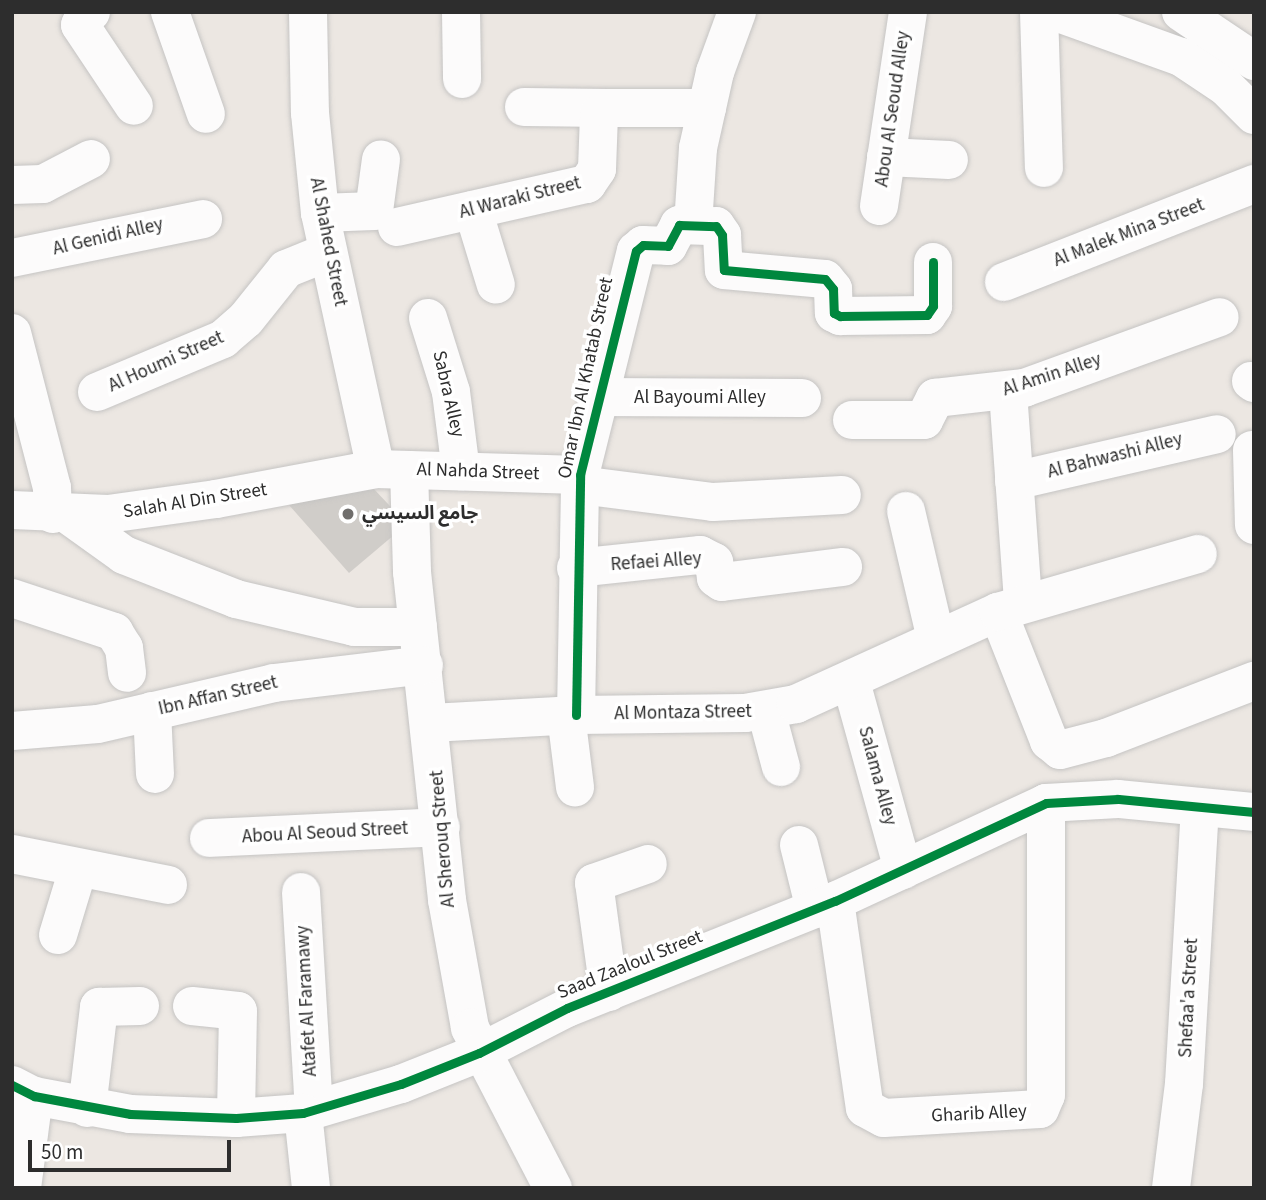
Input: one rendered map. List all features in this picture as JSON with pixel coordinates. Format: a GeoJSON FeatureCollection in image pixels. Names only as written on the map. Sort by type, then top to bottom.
{"type":"FeatureCollection","features":[{"type":"Feature","properties":{"kind":"street"},"geometry":{"type":"LineString","coordinates":[[91,12],[85,14],[80,25],[134,106]]}},
{"type":"Feature","properties":{"kind":"street"},"geometry":{"type":"LineString","coordinates":[[170,12],[206,114]]}},
{"type":"Feature","properties":{"kind":"street","name":"Al Shahed Street"},"geometry":{"type":"LineString","coordinates":[[308,12],[310,113],[320,213],[328,252],[393,469]]}},
{"type":"Feature","properties":{"kind":"street"},"geometry":{"type":"LineString","coordinates":[[461,12],[461,79]]}},
{"type":"Feature","properties":{"kind":"street"},"geometry":{"type":"LineString","coordinates":[[737,12],[707,108],[679,236],[716,226],[721,232],[724,270],[829,282],[836,315],[927,315],[933,306],[933,262]]}},
{"type":"Feature","properties":{"kind":"street","name":"Abou Al Seoud Alley"},"geometry":{"type":"LineString","coordinates":[[879,206],[908,12]]}},
{"type":"Feature","properties":{"kind":"street"},"geometry":{"type":"LineString","coordinates":[[1040,12],[1044,168]]}},
{"type":"Feature","properties":{"kind":"street"},"geometry":{"type":"LineString","coordinates":[[1056,12],[1181,57],[1226,87],[1254,115]]}},
{"type":"Feature","properties":{"kind":"street"},"geometry":{"type":"LineString","coordinates":[[1181,12],[1254,61]]}},
{"type":"Feature","properties":{"kind":"street"},"geometry":{"type":"LineString","coordinates":[[524,107],[707,108]]}},
{"type":"Feature","properties":{"kind":"street","name":"Al Waraki Street"},"geometry":{"type":"LineString","coordinates":[[397,227],[587,184],[597,169],[599,114],[607,108]]}},
{"type":"Feature","properties":{"kind":"street"},"geometry":{"type":"LineString","coordinates":[[886,157],[949,160]]}},
{"type":"Feature","properties":{"kind":"street"},"geometry":{"type":"LineString","coordinates":[[12,185],[43,184],[90,159]]}},
{"type":"Feature","properties":{"kind":"street"},"geometry":{"type":"LineString","coordinates":[[320,213],[374,211],[381,159]]}},
{"type":"Feature","properties":{"kind":"street","name":"Al Malek Mina Street"},"geometry":{"type":"LineString","coordinates":[[1004,282],[1254,184]]}},
{"type":"Feature","properties":{"kind":"street"},"geometry":{"type":"LineString","coordinates":[[473,210],[496,285]]}},
{"type":"Feature","properties":{"kind":"street","name":"Al Genidi Alley"},"geometry":{"type":"LineString","coordinates":[[12,258],[203,219]]}},
{"type":"Feature","properties":{"kind":"street","name":"Omar Ibn Al Khatab Street"},"geometry":{"type":"LineString","coordinates":[[575,787],[571,715],[580,480],[630,259],[643,245],[679,236]]}},
{"type":"Feature","properties":{"kind":"street","name":"Al Houmi Street"},"geometry":{"type":"LineString","coordinates":[[97,392],[223,339],[246,319],[286,270],[328,252]]}},
{"type":"Feature","properties":{"kind":"street","name":"Al Amin Alley"},"geometry":{"type":"LineString","coordinates":[[852,420],[924,420],[935,398],[1008,392],[1220,317]]}},
{"type":"Feature","properties":{"kind":"street","name":"Sabra Alley"},"geometry":{"type":"LineString","coordinates":[[428,318],[451,392],[461,471]]}},
{"type":"Feature","properties":{"kind":"street"},"geometry":{"type":"LineString","coordinates":[[12,333],[60,514],[124,555],[236,599],[354,627],[418,626]]}},
{"type":"Feature","properties":{"kind":"street"},"geometry":{"type":"LineString","coordinates":[[1008,392],[1014,481],[1011,607],[1054,747],[1068,750],[1106,738],[1254,681]]}},
{"type":"Feature","properties":{"kind":"street","name":"Al Bayoumi Alley"},"geometry":{"type":"LineString","coordinates":[[598,397],[802,398]]}},
{"type":"Feature","properties":{"kind":"street","name":"Al Bahwashi Alley"},"geometry":{"type":"LineString","coordinates":[[1014,481],[1217,434]]}},
{"type":"Feature","properties":{"kind":"street"},"geometry":{"type":"LineString","coordinates":[[1252,450],[1254,525]]}},
{"type":"Feature","properties":{"kind":"street","name":"Al Nahda Street"},"geometry":{"type":"LineString","coordinates":[[393,469],[580,480],[713,502],[842,495]]}},
{"type":"Feature","properties":{"kind":"street","name":"Salah Al Din Street"},"geometry":{"type":"LineString","coordinates":[[12,510],[60,514],[175,505],[393,469]]}},
{"type":"Feature","properties":{"kind":"street","name":"Al Sherouq Street"},"geometry":{"type":"LineString","coordinates":[[393,469],[424,665],[455,951],[479,1053],[553,1188]]}},
{"type":"Feature","properties":{"kind":"street"},"geometry":{"type":"LineString","coordinates":[[906,510],[936,639]]}},
{"type":"Feature","properties":{"kind":"street","name":"Al Montaza Street"},"geometry":{"type":"LineString","coordinates":[[431,723],[571,715],[766,711],[851,682],[936,639],[1011,607],[1198,554]]}},
{"type":"Feature","properties":{"kind":"street","name":"Refaei Alley"},"geometry":{"type":"LineString","coordinates":[[576,568],[700,555],[714,562],[716,578],[722,582],[843,567]]}},
{"type":"Feature","properties":{"kind":"street"},"geometry":{"type":"LineString","coordinates":[[12,598],[114,632],[124,648],[127,673]]}},
{"type":"Feature","properties":{"kind":"street","name":"Ibn Affan Street"},"geometry":{"type":"LineString","coordinates":[[12,731],[98,724],[274,683],[424,665]]}},
{"type":"Feature","properties":{"kind":"street","name":"Salama Alley"},"geometry":{"type":"LineString","coordinates":[[851,682],[902,870]]}},
{"type":"Feature","properties":{"kind":"street"},"geometry":{"type":"LineString","coordinates":[[152,711],[155,775]]}},
{"type":"Feature","properties":{"kind":"street"},"geometry":{"type":"LineString","coordinates":[[766,711],[781,767]]}},
{"type":"Feature","properties":{"kind":"street"},"geometry":{"type":"LineString","coordinates":[[1106,738],[1118,799]]}},
{"type":"Feature","properties":{"kind":"street","name":"Saad Zaaloul Street"},"geometry":{"type":"LineString","coordinates":[[23,1091],[87,1108],[236,1118],[309,1111],[401,1084],[479,1053],[609,992],[825,905],[1046,803],[1118,799],[1254,812]]}},
{"type":"Feature","properties":{"kind":"street","name":"Gharib Alley"},"geometry":{"type":"LineString","coordinates":[[825,905],[865,1108],[884,1118],[1040,1110],[1046,1095],[1046,803]]}},
{"type":"Feature","properties":{"kind":"street","name":"Shefaa'a Street"},"geometry":{"type":"LineString","coordinates":[[1171,1188],[1184,1084],[1200,807]]}},
{"type":"Feature","properties":{"kind":"street","name":"Abou Al Seoud Street"},"geometry":{"type":"LineString","coordinates":[[209,838],[441,827]]}},
{"type":"Feature","properties":{"kind":"street"},"geometry":{"type":"LineString","coordinates":[[799,845],[825,905]]}},
{"type":"Feature","properties":{"kind":"street"},"geometry":{"type":"LineString","coordinates":[[12,854],[168,885]]}},
{"type":"Feature","properties":{"kind":"street"},"geometry":{"type":"LineString","coordinates":[[609,992],[594,883],[648,863]]}},
{"type":"Feature","properties":{"kind":"street"},"geometry":{"type":"LineString","coordinates":[[58,934],[78,869]]}},
{"type":"Feature","properties":{"kind":"street","name":"Atafet Al Faramawy"},"geometry":{"type":"LineString","coordinates":[[301,892],[311,1188]]}},
{"type":"Feature","properties":{"kind":"street"},"geometry":{"type":"LineString","coordinates":[[87,1108],[99,1007],[140,1006]]}},
{"type":"Feature","properties":{"kind":"street"},"geometry":{"type":"LineString","coordinates":[[192,1006],[238,1012],[236,1118]]}},
{"type":"Feature","properties":{"kind":"street"},"geometry":{"type":"LineString","coordinates":[[22,1188],[23,1091]]}},
{"type":"Feature","properties":{"kind":"building","name":"جامع السيسي"},"geometry":{"type":"Polygon","coordinates":[[[355,469],[407,524],[349,573],[289,505],[355,469]]]}},
{"type":"Feature","properties":{"kind":"cycle path"},"geometry":{"type":"LineString","coordinates":[[576,715],[580,475],[636,251],[643,245],[668,246],[679,225],[716,226],[722,235],[724,270],[825,279],[833,289],[834,313],[840,316],[927,315],[933,306],[933,262]]}},
{"type":"Feature","properties":{"kind":"cycle path"},"geometry":{"type":"LineString","coordinates":[[12,1085],[34,1096],[130,1114],[236,1118],[303,1113],[401,1084],[479,1053],[567,1008],[835,901],[1046,803],[1118,799],[1254,812]]}},
{"type":"Feature","properties":{"kind":"place","name":"جامع السيسي"},"geometry":{"type":"Point","coordinates":[348,514]}}]}
